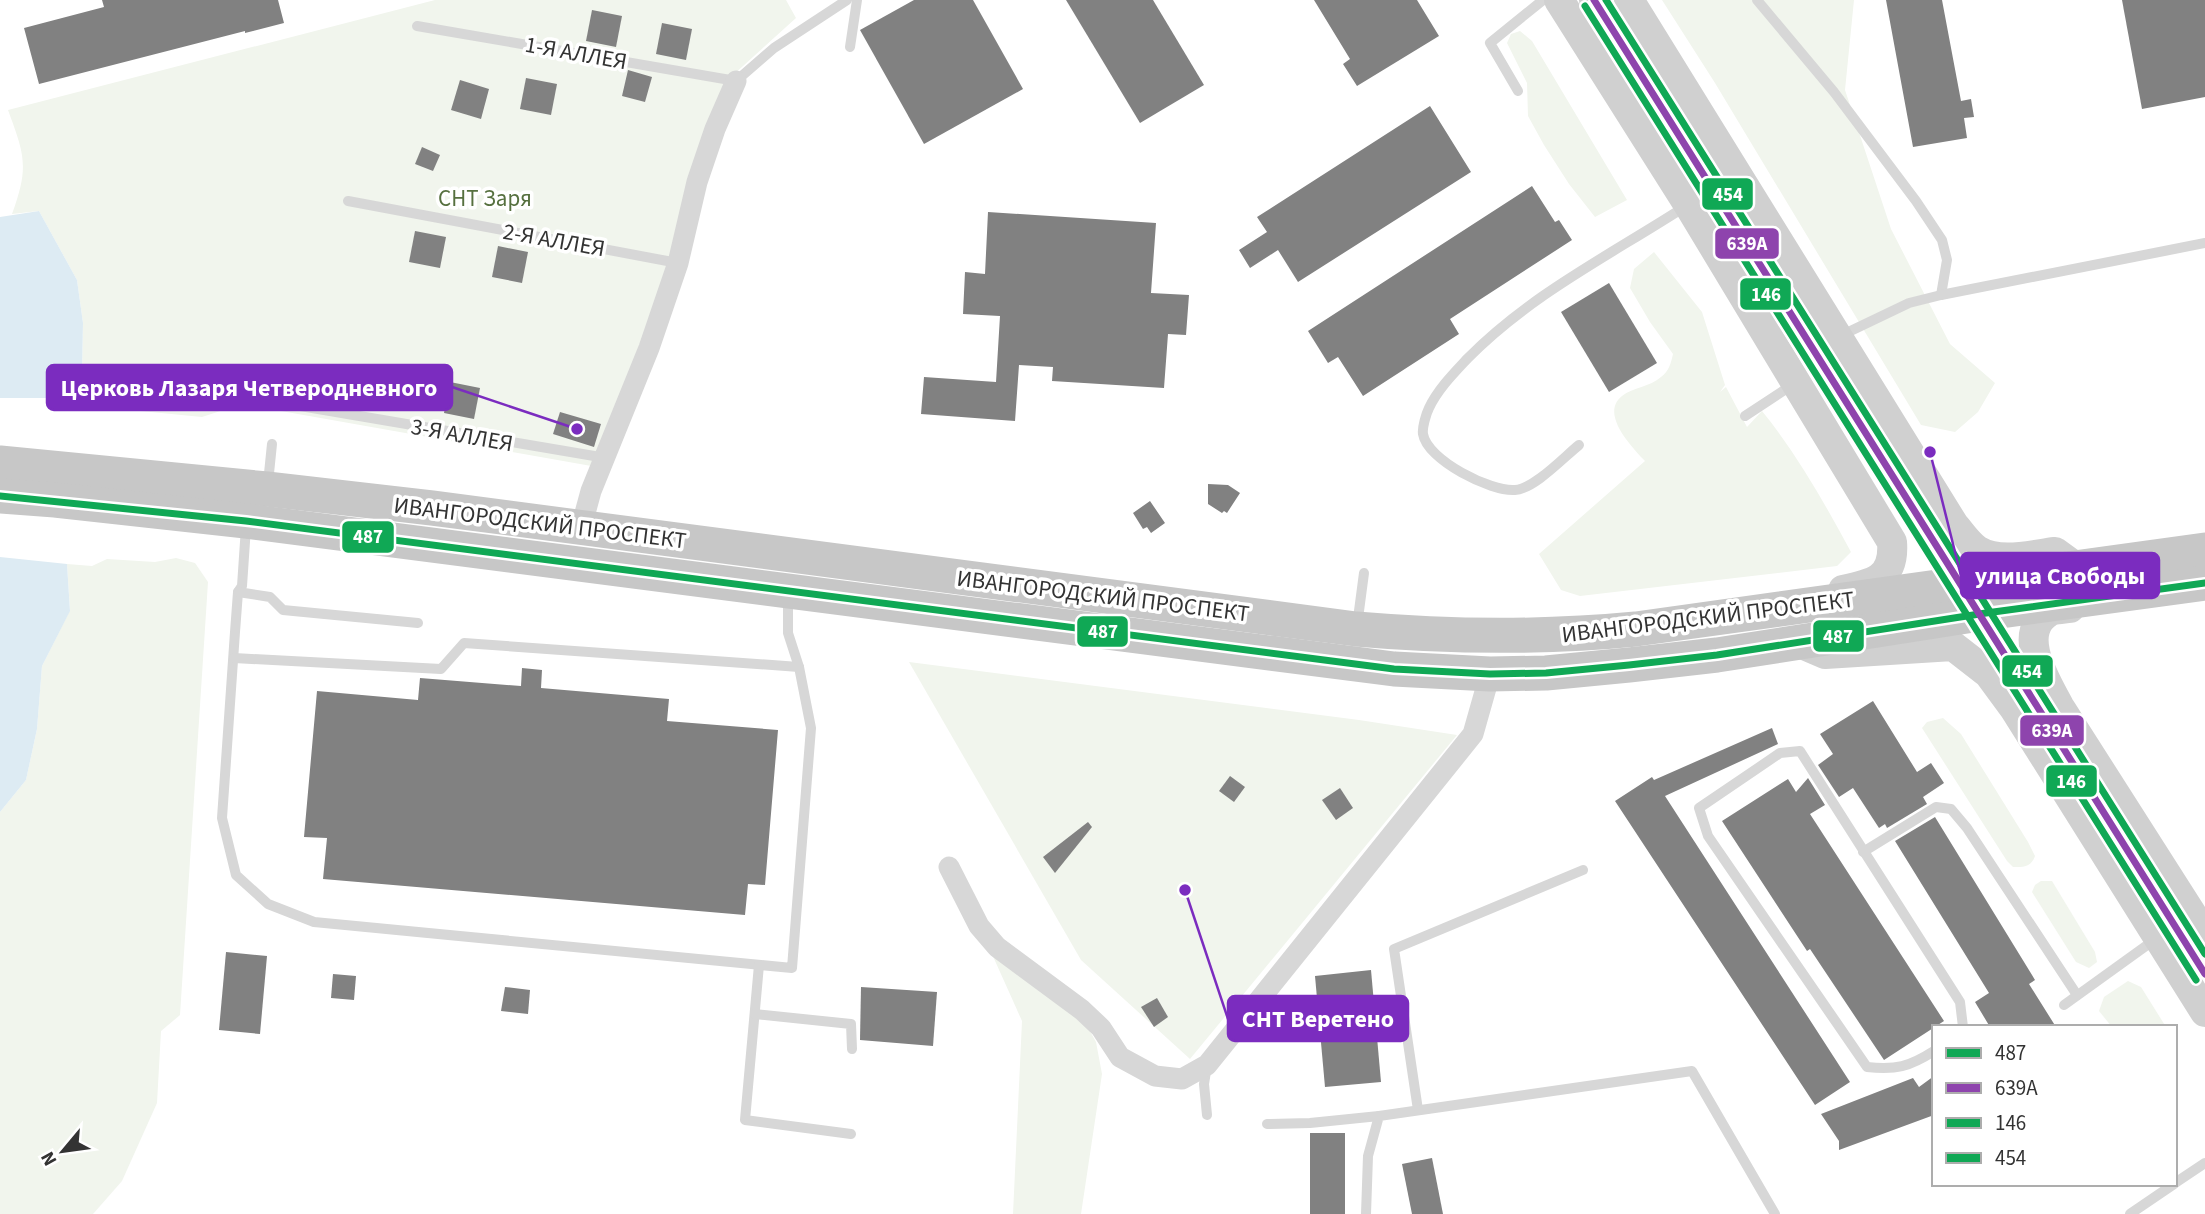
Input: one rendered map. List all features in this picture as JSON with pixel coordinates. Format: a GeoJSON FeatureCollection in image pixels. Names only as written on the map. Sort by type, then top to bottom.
{"type":"FeatureCollection","features":[{"type":"Feature","properties":{"kind":"highway","name":"ИВАНГОРОДСКИЙ ПРОСПЕКТ"},"geometry":{"type":"LineString","coordinates":[[0,463],[267,489],[1356,629],[1442,635],[1569,636],[1699,622],[2205,550]]}},
{"type":"Feature","properties":{"kind":"highway","name":"ИВАНГОРОДСКИЙ ПРОСПЕКТ"},"geometry":{"type":"LineString","coordinates":[[0,496],[55,499],[247,521],[1394,669],[1490,674],[1546,673],[1717,655],[2205,583]]}},
{"type":"Feature","properties":{"kind":"main road"},"geometry":{"type":"LineString","coordinates":[[1559,0],[1689,204],[1892,542],[1893,553],[1887,570],[1872,584],[1794,600],[1781,610]]}},
{"type":"Feature","properties":{"kind":"main road"},"geometry":{"type":"LineString","coordinates":[[1594,0],[2205,974]]}},
{"type":"Feature","properties":{"kind":"main road"},"geometry":{"type":"LineString","coordinates":[[1629,0],[1954,526],[1975,548],[1985,554],[1997,556],[2055,552],[2077,568]]}},
{"type":"Feature","properties":{"kind":"main road"},"geometry":{"type":"LineString","coordinates":[[2138,591],[2127,599],[2050,611],[2038,622],[2032,636],[2034,649],[2044,678],[2059,706],[2205,935]]}},
{"type":"Feature","properties":{"kind":"main road"},"geometry":{"type":"LineString","coordinates":[[1797,642],[1825,654],[1953,646],[1989,674],[2014,708],[2205,1012]]}},
{"type":"Feature","properties":{"kind":"street"},"geometry":{"type":"LineString","coordinates":[[581,528],[591,491],[649,348],[678,263],[696,182],[736,81]]}},
{"type":"Feature","properties":{"kind":"street"},"geometry":{"type":"LineString","coordinates":[[949,867],[979,926],[997,947],[1082,1010],[1101,1028],[1120,1057],[1155,1076],[1182,1079],[1207,1065],[1472,734],[1490,674]]}},
{"type":"Feature","properties":{"kind":"lane"},"geometry":{"type":"LineString","coordinates":[[736,81],[774,48],[847,0]]}},
{"type":"Feature","properties":{"kind":"lane"},"geometry":{"type":"LineString","coordinates":[[850,47],[857,0]]}},
{"type":"Feature","properties":{"kind":"lane"},"geometry":{"type":"LineString","coordinates":[[1518,91],[1490,43],[1543,0]]}},
{"type":"Feature","properties":{"kind":"lane"},"geometry":{"type":"LineString","coordinates":[[1757,0],[1834,92],[1942,240],[1947,260],[1941,295]]}},
{"type":"Feature","properties":{"kind":"lane","name":"1-Я АЛЛЕЯ"},"geometry":{"type":"LineString","coordinates":[[417,26],[736,81]]}},
{"type":"Feature","properties":{"kind":"lane","name":"2-Я АЛЛЕЯ"},"geometry":{"type":"LineString","coordinates":[[348,201],[678,263]]}},
{"type":"Feature","properties":{"kind":"lane"},"geometry":{"type":"LineString","coordinates":[[1579,445],[1531,485],[1516,491],[1495,487],[1447,463],[1432,451],[1423,434],[1427,411],[1451,376],[1510,318],[1689,204]]}},
{"type":"Feature","properties":{"kind":"lane"},"geometry":{"type":"LineString","coordinates":[[1839,337],[1909,303],[2205,243]]}},
{"type":"Feature","properties":{"kind":"lane"},"geometry":{"type":"LineString","coordinates":[[1745,416],[1796,382]]}},
{"type":"Feature","properties":{"kind":"lane","name":"3-Я АЛЛЕЯ"},"geometry":{"type":"LineString","coordinates":[[277,402],[606,458]]}},
{"type":"Feature","properties":{"kind":"lane"},"geometry":{"type":"LineString","coordinates":[[267,489],[272,444]]}},
{"type":"Feature","properties":{"kind":"lane"},"geometry":{"type":"LineString","coordinates":[[247,521],[242,586],[238,592],[222,818],[236,875],[268,904],[314,922],[792,968],[811,728],[799,667],[788,633],[788,590]]}},
{"type":"Feature","properties":{"kind":"lane"},"geometry":{"type":"LineString","coordinates":[[1356,629],[1364,573]]}},
{"type":"Feature","properties":{"kind":"lane"},"geometry":{"type":"LineString","coordinates":[[238,592],[270,597],[283,610],[418,623]]}},
{"type":"Feature","properties":{"kind":"lane"},"geometry":{"type":"LineString","coordinates":[[234,658],[441,669],[464,643],[799,667]]}},
{"type":"Feature","properties":{"kind":"lane"},"geometry":{"type":"LineString","coordinates":[[1932,1052],[1893,1069],[1867,1067],[1708,836],[1699,808],[1780,753],[1800,751],[1960,1002],[1963,1025]]}},
{"type":"Feature","properties":{"kind":"lane"},"geometry":{"type":"LineString","coordinates":[[1863,852],[1936,807],[1951,810],[1975,839],[2077,995]]}},
{"type":"Feature","properties":{"kind":"lane"},"geometry":{"type":"LineString","coordinates":[[1418,1110],[1394,949],[1583,870]]}},
{"type":"Feature","properties":{"kind":"lane"},"geometry":{"type":"LineString","coordinates":[[2064,1005],[2160,937]]}},
{"type":"Feature","properties":{"kind":"lane"},"geometry":{"type":"LineString","coordinates":[[759,965],[745,1120],[851,1134]]}},
{"type":"Feature","properties":{"kind":"lane"},"geometry":{"type":"LineString","coordinates":[[755,1014],[851,1024],[852,1049]]}},
{"type":"Feature","properties":{"kind":"lane"},"geometry":{"type":"LineString","coordinates":[[1207,1065],[1204,1084],[1207,1115]]}},
{"type":"Feature","properties":{"kind":"lane"},"geometry":{"type":"LineString","coordinates":[[1267,1124],[1379,1116],[1692,1072],[1775,1214]]}},
{"type":"Feature","properties":{"kind":"lane"},"geometry":{"type":"LineString","coordinates":[[1366,1214],[1368,1156],[1379,1116]]}},
{"type":"Feature","properties":{"kind":"lane"},"geometry":{"type":"LineString","coordinates":[[2177,1182],[2205,1163]]}},
{"type":"Feature","properties":{"kind":"lane"},"geometry":{"type":"LineString","coordinates":[[2130,1214],[2171,1186]]}},
{"type":"Feature","properties":{"kind":"green space","name":"СНТ Заря"},"geometry":{"type":"Polygon","coordinates":[[[435,0],[786,0],[796,18],[732,76],[635,367],[597,467],[242,404],[202,417],[120,409],[53,396],[82,373],[83,323],[77,280],[39,211],[12,214],[21,184],[23,162],[8,110],[435,0]]]}},
{"type":"Feature","properties":{"kind":"green space"},"geometry":{"type":"Polygon","coordinates":[[[1662,0],[1854,0],[1845,90],[1891,229],[1950,344],[1995,383],[1978,412],[1955,432],[1921,425],[1662,0]]]}},
{"type":"Feature","properties":{"kind":"green space"},"geometry":{"type":"Polygon","coordinates":[[[1520,31],[1532,41],[1627,200],[1595,217],[1569,184],[1528,116],[1527,83],[1507,43],[1511,34],[1520,31]]]}},
{"type":"Feature","properties":{"kind":"green space"},"geometry":{"type":"Polygon","coordinates":[[[1654,252],[1702,312],[1725,385],[1720,392],[1726,387],[1747,427],[1762,411],[1787,444],[1821,498],[1851,552],[1837,566],[1580,596],[1561,590],[1539,554],[1645,461],[1620,430],[1614,412],[1616,403],[1622,396],[1664,375],[1673,354],[1630,288],[1634,269],[1654,252]]]}},
{"type":"Feature","properties":{"kind":"green space"},"geometry":{"type":"Polygon","coordinates":[[[176,558],[195,563],[208,582],[180,1015],[161,1031],[157,1103],[122,1181],[93,1214],[0,1214],[0,812],[26,780],[37,729],[42,666],[70,610],[67,564],[92,566],[107,559],[155,562],[176,558]]]}},
{"type":"Feature","properties":{"kind":"green space"},"geometry":{"type":"Polygon","coordinates":[[[909,662],[1457,735],[1190,1059],[1081,960],[909,662]]]}},
{"type":"Feature","properties":{"kind":"green space"},"geometry":{"type":"Polygon","coordinates":[[[1943,718],[1961,734],[2028,842],[2035,856],[2029,864],[2013,867],[2007,861],[1922,728],[1927,722],[1943,718]]]}},
{"type":"Feature","properties":{"kind":"green space"},"geometry":{"type":"Polygon","coordinates":[[[2041,881],[2052,881],[2095,952],[2097,962],[2089,968],[2076,962],[2032,892],[2035,885],[2041,881]]]}},
{"type":"Feature","properties":{"kind":"green space"},"geometry":{"type":"Polygon","coordinates":[[[987,943],[1086,1024],[1096,1042],[1102,1074],[1081,1214],[1013,1214],[1022,1021],[987,943]]]}},
{"type":"Feature","properties":{"kind":"green space"},"geometry":{"type":"Polygon","coordinates":[[[2128,981],[2141,987],[2165,1025],[2110,1025],[2099,1011],[2104,997],[2128,981]]]}},
{"type":"Feature","properties":{"kind":"shaded area"},"geometry":{"type":"Polygon","coordinates":[[[39,211],[77,280],[83,323],[82,373],[51,398],[0,398],[0,217],[39,211]]]}},
{"type":"Feature","properties":{"kind":"shaded area"},"geometry":{"type":"Polygon","coordinates":[[[0,557],[67,564],[70,611],[42,666],[37,729],[26,780],[0,812],[0,557]]]}},
{"type":"Feature","properties":{"kind":"building"},"geometry":{"type":"Polygon","coordinates":[[[102,0],[278,0],[284,23],[39,84],[24,28],[104,7],[102,0]]]}},
{"type":"Feature","properties":{"kind":"building"},"geometry":{"type":"Polygon","coordinates":[[[914,0],[973,0],[1023,89],[924,144],[860,30],[914,0]]]}},
{"type":"Feature","properties":{"kind":"building"},"geometry":{"type":"Polygon","coordinates":[[[1066,0],[1153,0],[1204,85],[1140,123],[1066,0]]]}},
{"type":"Feature","properties":{"kind":"building"},"geometry":{"type":"Polygon","coordinates":[[[1314,0],[1417,0],[1439,36],[1357,86],[1343,64],[1350,59],[1314,0]]]}},
{"type":"Feature","properties":{"kind":"building"},"geometry":{"type":"Polygon","coordinates":[[[1886,0],[1942,0],[1961,101],[1971,99],[1974,117],[1964,118],[1967,138],[1913,147],[1886,0]]]}},
{"type":"Feature","properties":{"kind":"building"},"geometry":{"type":"Polygon","coordinates":[[[2122,0],[2205,0],[2205,97],[2142,109],[2122,0]]]}},
{"type":"Feature","properties":{"kind":"building"},"geometry":{"type":"Polygon","coordinates":[[[592,10],[622,16],[616,47],[586,41],[592,10]]]}},
{"type":"Feature","properties":{"kind":"building"},"geometry":{"type":"Polygon","coordinates":[[[662,23],[692,29],[686,60],[656,54],[662,23]]]}},
{"type":"Feature","properties":{"kind":"building"},"geometry":{"type":"Polygon","coordinates":[[[628,70],[652,77],[645,102],[622,96],[628,70]]]}},
{"type":"Feature","properties":{"kind":"building"},"geometry":{"type":"Polygon","coordinates":[[[526,78],[557,84],[551,115],[520,109],[526,78]]]}},
{"type":"Feature","properties":{"kind":"building"},"geometry":{"type":"Polygon","coordinates":[[[460,80],[489,89],[481,119],[451,110],[460,80]]]}},
{"type":"Feature","properties":{"kind":"building"},"geometry":{"type":"Polygon","coordinates":[[[1430,106],[1471,172],[1298,282],[1278,250],[1250,268],[1239,250],[1267,232],[1257,217],[1430,106]]]}},
{"type":"Feature","properties":{"kind":"building"},"geometry":{"type":"Polygon","coordinates":[[[422,147],[440,155],[433,171],[415,164],[422,147]]]}},
{"type":"Feature","properties":{"kind":"building"},"geometry":{"type":"Polygon","coordinates":[[[1532,186],[1555,222],[1559,220],[1572,240],[1450,319],[1459,334],[1363,396],[1338,357],[1328,363],[1308,331],[1532,186]]]}},
{"type":"Feature","properties":{"kind":"building"},"geometry":{"type":"Polygon","coordinates":[[[988,212],[1156,223],[1151,293],[1189,295],[1186,335],[1168,334],[1164,388],[1052,381],[1053,367],[1019,365],[1015,421],[921,414],[924,377],[996,382],[1000,316],[963,314],[965,272],[985,274],[988,212]]]}},
{"type":"Feature","properties":{"kind":"building"},"geometry":{"type":"Polygon","coordinates":[[[415,231],[446,237],[440,268],[409,262],[415,231]]]}},
{"type":"Feature","properties":{"kind":"building"},"geometry":{"type":"Polygon","coordinates":[[[498,246],[528,252],[522,283],[492,277],[498,246]]]}},
{"type":"Feature","properties":{"kind":"building"},"geometry":{"type":"Polygon","coordinates":[[[1609,283],[1657,363],[1609,392],[1561,312],[1609,283]]]}},
{"type":"Feature","properties":{"kind":"building"},"geometry":{"type":"Polygon","coordinates":[[[450,382],[480,388],[474,419],[444,413],[450,382]]]}},
{"type":"Feature","properties":{"kind":"building"},"geometry":{"type":"Polygon","coordinates":[[[560,412],[601,424],[594,447],[553,434],[560,412]]]}},
{"type":"Feature","properties":{"kind":"building"},"geometry":{"type":"Polygon","coordinates":[[[1208,484],[1228,485],[1240,493],[1227,513],[1222,513],[1208,504],[1208,484]]]}},
{"type":"Feature","properties":{"kind":"building"},"geometry":{"type":"Polygon","coordinates":[[[1150,501],[1165,523],[1151,533],[1147,527],[1143,529],[1133,513],[1150,501]]]}},
{"type":"Feature","properties":{"kind":"building"},"geometry":{"type":"Polygon","coordinates":[[[522,668],[542,670],[541,688],[669,699],[667,721],[778,730],[765,885],[748,884],[745,915],[323,879],[327,838],[304,837],[317,691],[418,700],[420,678],[521,686],[522,668]]]}},
{"type":"Feature","properties":{"kind":"building"},"geometry":{"type":"Polygon","coordinates":[[[1873,701],[1917,772],[1931,763],[1944,783],[1923,797],[1927,804],[1887,828],[1885,824],[1879,828],[1853,788],[1839,797],[1818,765],[1833,754],[1820,734],[1873,701]]]}},
{"type":"Feature","properties":{"kind":"building"},"geometry":{"type":"Polygon","coordinates":[[[1772,728],[1778,744],[1665,796],[1850,1082],[1815,1105],[1615,801],[1652,777],[1654,780],[1772,728]]]}},
{"type":"Feature","properties":{"kind":"building"},"geometry":{"type":"Polygon","coordinates":[[[1230,776],[1245,787],[1234,802],[1219,791],[1230,776]]]}},
{"type":"Feature","properties":{"kind":"building"},"geometry":{"type":"Polygon","coordinates":[[[1808,778],[1825,805],[1810,814],[1944,1021],[1932,1025],[1932,1029],[1884,1060],[1810,949],[1807,951],[1722,821],[1788,779],[1796,792],[1808,778]]]}},
{"type":"Feature","properties":{"kind":"building"},"geometry":{"type":"Polygon","coordinates":[[[1340,788],[1353,808],[1336,820],[1322,800],[1340,788]]]}},
{"type":"Feature","properties":{"kind":"building"},"geometry":{"type":"Polygon","coordinates":[[[1935,817],[2035,980],[2029,984],[2055,1025],[1989,1025],[1975,1002],[1989,993],[1895,841],[1935,817]]]}},
{"type":"Feature","properties":{"kind":"building"},"geometry":{"type":"Polygon","coordinates":[[[1088,822],[1092,827],[1055,873],[1043,857],[1088,822]]]}},
{"type":"Feature","properties":{"kind":"building"},"geometry":{"type":"Polygon","coordinates":[[[226,952],[267,956],[260,1034],[219,1030],[226,952]]]}},
{"type":"Feature","properties":{"kind":"building"},"geometry":{"type":"Polygon","coordinates":[[[1371,970],[1381,1082],[1325,1087],[1315,976],[1371,970]]]}},
{"type":"Feature","properties":{"kind":"building"},"geometry":{"type":"Polygon","coordinates":[[[333,974],[356,976],[354,1000],[331,998],[333,974]]]}},
{"type":"Feature","properties":{"kind":"building"},"geometry":{"type":"Polygon","coordinates":[[[505,987],[530,990],[528,1014],[501,1011],[505,987]]]}},
{"type":"Feature","properties":{"kind":"building"},"geometry":{"type":"Polygon","coordinates":[[[861,987],[937,992],[933,1046],[860,1040],[861,987]]]}},
{"type":"Feature","properties":{"kind":"building"},"geometry":{"type":"Polygon","coordinates":[[[1157,998],[1168,1017],[1154,1027],[1141,1007],[1157,998]]]}},
{"type":"Feature","properties":{"kind":"building"},"geometry":{"type":"Polygon","coordinates":[[[1932,1077],[1932,1116],[1839,1150],[1839,1141],[1821,1114],[1913,1078],[1919,1087],[1932,1077]]]}},
{"type":"Feature","properties":{"kind":"building"},"geometry":{"type":"Polygon","coordinates":[[[1310,1133],[1345,1133],[1345,1214],[1310,1214],[1310,1133]]]}},
{"type":"Feature","properties":{"kind":"building"},"geometry":{"type":"Polygon","coordinates":[[[1432,1158],[1443,1214],[1412,1214],[1402,1164],[1432,1158]]]}},
{"type":"Feature","properties":{"kind":"transit line","name":"639А"},"geometry":{"type":"LineString","coordinates":[[1594,0],[2205,974]]}},
{"type":"Feature","properties":{"kind":"transit line","name":"454"},"geometry":{"type":"LineString","coordinates":[[1606,0],[2205,954]]}},
{"type":"Feature","properties":{"kind":"transit line","name":"146"},"geometry":{"type":"LineString","coordinates":[[1585,6],[2196,980]]}},
{"type":"Feature","properties":{"kind":"transit line","name":"487"},"geometry":{"type":"LineString","coordinates":[[0,496],[246,521],[1394,669],[1490,674],[1546,673],[1717,655],[1986,613],[2205,583]]}},
{"type":"Feature","properties":{"kind":"place","name":"Церковь Лазаря Четверодневного"},"geometry":{"type":"Point","coordinates":[577,429]}},
{"type":"Feature","properties":{"kind":"place","name":"улица Свободы"},"geometry":{"type":"Point","coordinates":[1930,452]}},
{"type":"Feature","properties":{"kind":"place","name":"СНТ Веретено"},"geometry":{"type":"Point","coordinates":[1185,890]}}]}
